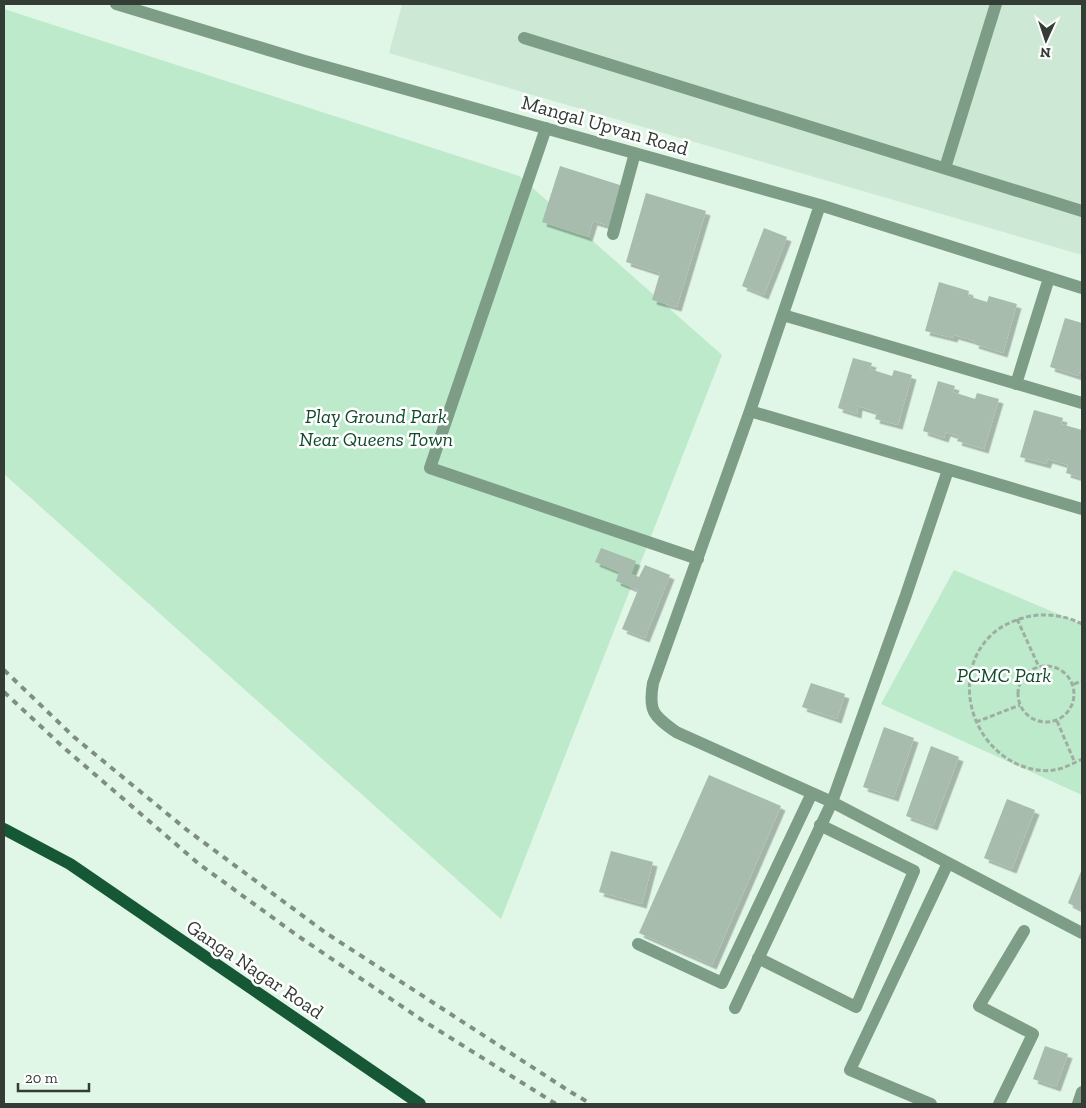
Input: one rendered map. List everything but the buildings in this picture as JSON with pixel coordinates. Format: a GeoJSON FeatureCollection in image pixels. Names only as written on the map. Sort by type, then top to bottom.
{"type":"FeatureCollection","features":[{"type":"Feature","properties":{"kind":"main road","name":"Ganga Nagar Road"},"geometry":{"type":"LineString","coordinates":[[8,831],[70,864],[420,1104]]}},
{"type":"Feature","properties":{"kind":"street","name":"Mangal Upvan Road"},"geometry":{"type":"LineString","coordinates":[[121,4],[305,61],[820,205],[1082,288]]}},
{"type":"Feature","properties":{"kind":"street"},"geometry":{"type":"LineString","coordinates":[[945,168],[996,4]]}},
{"type":"Feature","properties":{"kind":"street"},"geometry":{"type":"LineString","coordinates":[[524,38],[1082,211]]}},
{"type":"Feature","properties":{"kind":"street"},"geometry":{"type":"LineString","coordinates":[[546,128],[430,468],[698,559]]}},
{"type":"Feature","properties":{"kind":"street"},"geometry":{"type":"LineString","coordinates":[[614,234],[635,153]]}},
{"type":"Feature","properties":{"kind":"street"},"geometry":{"type":"LineString","coordinates":[[820,205],[698,559],[653,683],[651,698],[653,712],[676,732],[832,802],[1082,933]]}},
{"type":"Feature","properties":{"kind":"street"},"geometry":{"type":"LineString","coordinates":[[1016,384],[1049,278]]}},
{"type":"Feature","properties":{"kind":"street"},"geometry":{"type":"LineString","coordinates":[[783,315],[1082,403]]}},
{"type":"Feature","properties":{"kind":"street"},"geometry":{"type":"LineString","coordinates":[[750,410],[1082,509]]}},
{"type":"Feature","properties":{"kind":"street"},"geometry":{"type":"LineString","coordinates":[[735,1008],[832,802],[948,470]]}},
{"type":"Feature","properties":{"kind":"street"},"geometry":{"type":"LineString","coordinates":[[638,944],[722,983],[812,793]]}},
{"type":"Feature","properties":{"kind":"street"},"geometry":{"type":"LineString","coordinates":[[758,958],[856,1007],[914,871],[820,825]]}},
{"type":"Feature","properties":{"kind":"street"},"geometry":{"type":"LineString","coordinates":[[931,1104],[850,1070],[948,863]]}},
{"type":"Feature","properties":{"kind":"street"},"geometry":{"type":"LineString","coordinates":[[999,1104],[1033,1034],[979,1006],[1024,932]]}},
{"type":"Feature","properties":{"kind":"street"},"geometry":{"type":"LineString","coordinates":[[1078,1104],[1082,1092]]}},
{"type":"Feature","properties":{"kind":"path"},"geometry":{"type":"LineString","coordinates":[[1082,624],[1075,620],[1054,615],[1032,615],[1017,619],[994,633],[979,650],[971,671],[968,689],[970,705],[983,735],[1006,759],[1039,771],[1055,770],[1082,759]]}},
{"type":"Feature","properties":{"kind":"path"},"geometry":{"type":"LineString","coordinates":[[1017,619],[1039,667]]}},
{"type":"Feature","properties":{"kind":"path"},"geometry":{"type":"LineString","coordinates":[[1046,665],[1058,668],[1074,684],[1072,704],[1069,710],[1057,722],[1039,722],[1025,714],[1017,695],[1018,686],[1022,679],[1039,667],[1046,665]]}},
{"type":"Feature","properties":{"kind":"path"},"geometry":{"type":"LineString","coordinates":[[1074,684],[1082,681]]}},
{"type":"Feature","properties":{"kind":"path"},"geometry":{"type":"LineString","coordinates":[[976,722],[1020,705]]}},
{"type":"Feature","properties":{"kind":"path"},"geometry":{"type":"LineString","coordinates":[[1057,722],[1075,763]]}},
{"type":"Feature","properties":{"kind":"shaded area"},"geometry":{"type":"Polygon","coordinates":[[[402,4],[1082,4],[1082,255],[389,53],[402,4]]]}},
{"type":"Feature","properties":{"kind":"green space","name":"Play Ground Park Near Queens Town"},"geometry":{"type":"Polygon","coordinates":[[[4,9],[519,176],[722,355],[501,919],[4,474],[4,9]]]}},
{"type":"Feature","properties":{"kind":"green space","name":"PCMC Park"},"geometry":{"type":"Polygon","coordinates":[[[954,570],[1082,624],[1082,795],[881,704],[954,570]]]}},
{"type":"Feature","properties":{"kind":"railway"},"geometry":{"type":"LineString","coordinates":[[4,670],[74,737],[187,830],[326,933],[591,1104]]}},
{"type":"Feature","properties":{"kind":"railway"},"geometry":{"type":"LineString","coordinates":[[4,692],[63,747],[199,864],[298,936],[422,1020],[556,1104]]}}]}
